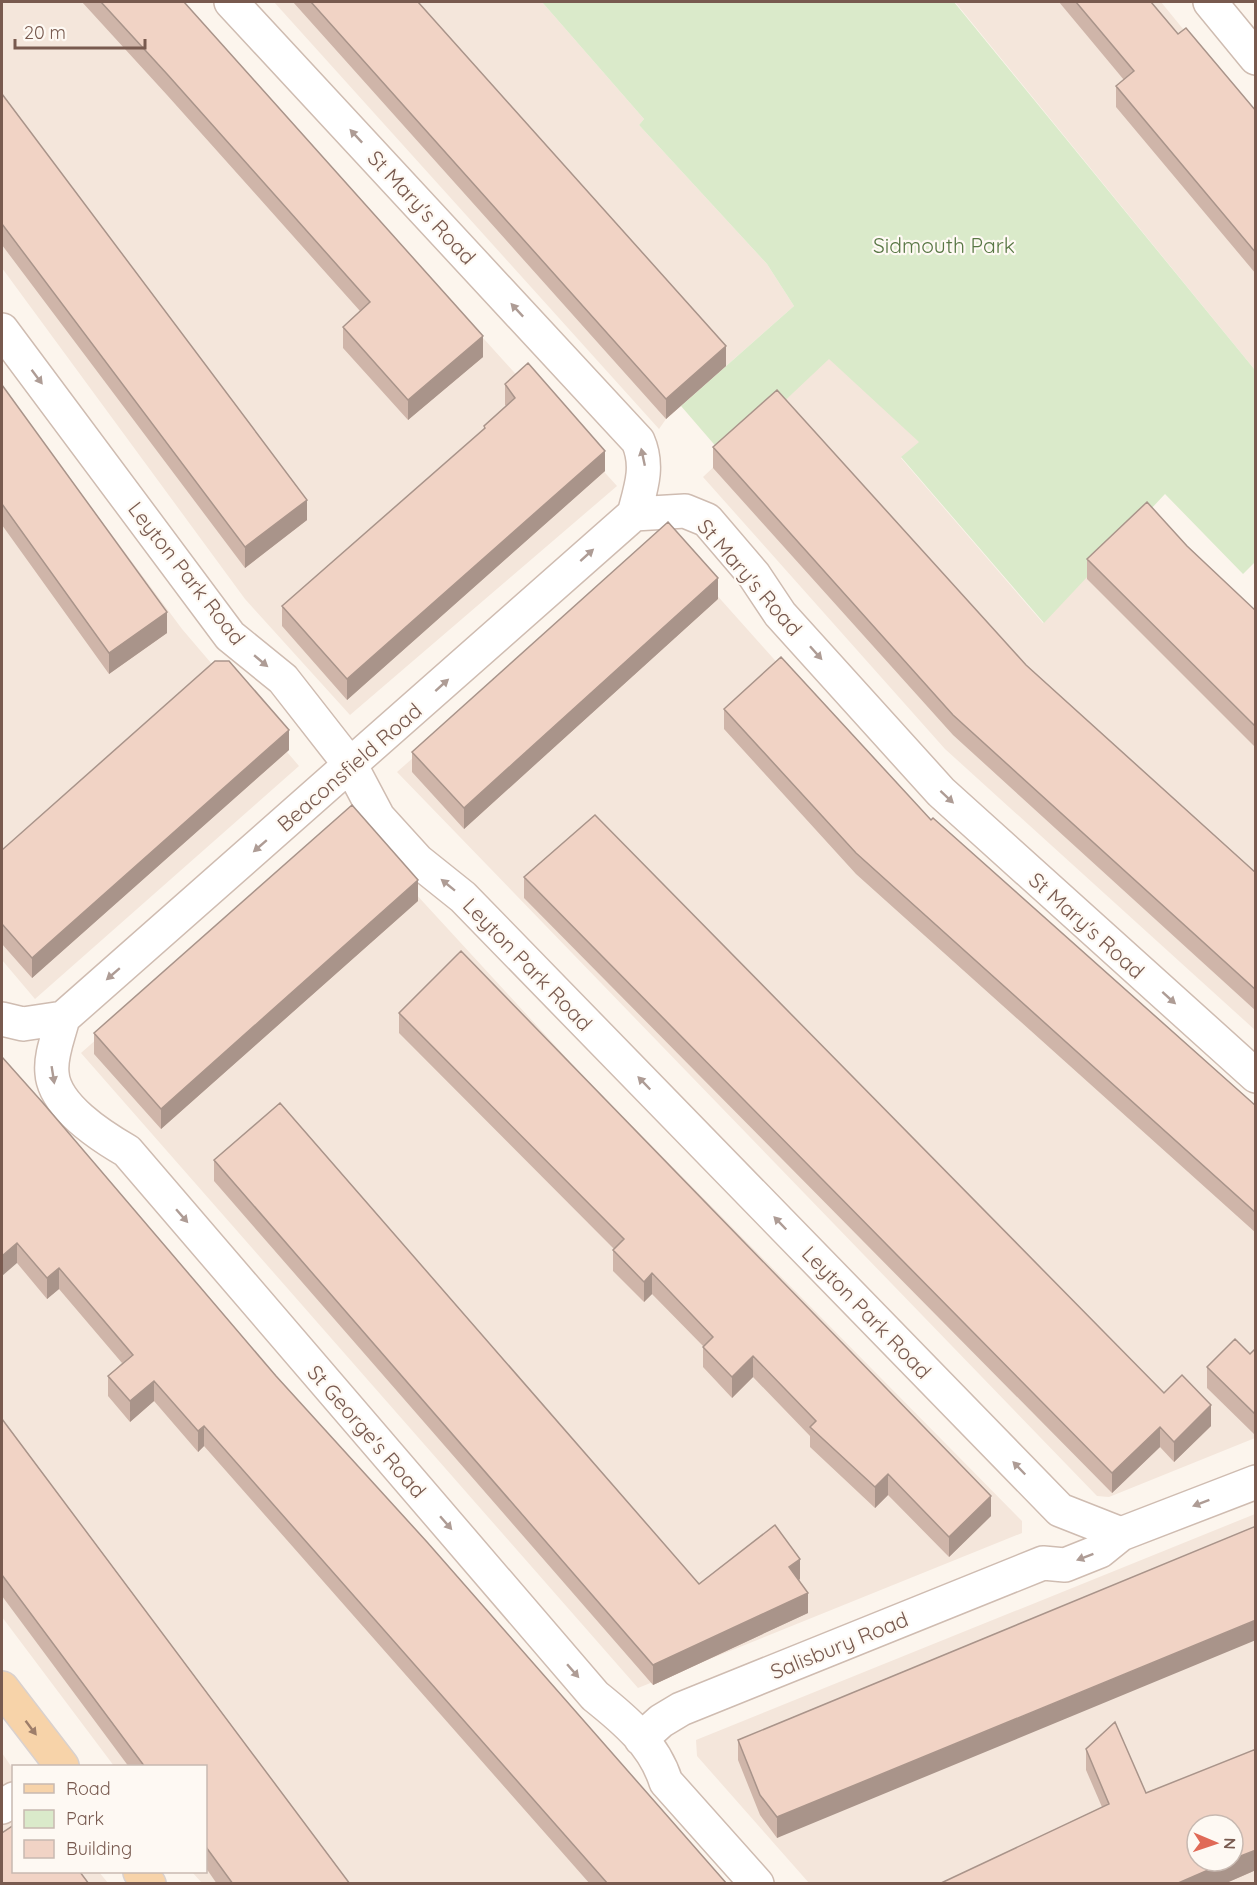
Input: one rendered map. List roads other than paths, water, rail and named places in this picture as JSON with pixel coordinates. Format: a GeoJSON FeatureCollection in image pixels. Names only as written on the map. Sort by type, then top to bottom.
{"type":"FeatureCollection","features":[{"type":"Feature","properties":{"kind":"main road"},"geometry":{"type":"LineString","coordinates":[[2,1688],[60,1765]]}},
{"type":"Feature","properties":{"kind":"street","name":"St Mary's Road"},"geometry":{"type":"LineString","coordinates":[[231,2],[638,441],[644,454],[645,468],[634,514],[685,511],[707,520],[754,576],[780,614],[941,792],[1256,1076]]}},
{"type":"Feature","properties":{"kind":"street"},"geometry":{"type":"LineString","coordinates":[[1209,2],[1256,58]]}},
{"type":"Feature","properties":{"kind":"street","name":"Leyton Park Road"},"geometry":{"type":"LineString","coordinates":[[2,330],[230,636],[283,679],[351,766],[378,817],[418,861],[463,897],[1060,1510],[1121,1534]]}},
{"type":"Feature","properties":{"kind":"street","name":"Beaconsfield Road"},"geometry":{"type":"LineString","coordinates":[[63,1018],[634,514]]}},
{"type":"Feature","properties":{"kind":"street"},"geometry":{"type":"LineString","coordinates":[[2,1019],[23,1024],[63,1018]]}},
{"type":"Feature","properties":{"kind":"street","name":"St George's Road"},"geometry":{"type":"LineString","coordinates":[[63,1018],[52,1060],[51,1075],[56,1088],[67,1104],[94,1132],[127,1151],[595,1696],[623,1719],[641,1739],[659,1760],[666,1782],[757,1884]]}},
{"type":"Feature","properties":{"kind":"street","name":"Salisbury Road"},"geometry":{"type":"LineString","coordinates":[[641,1739],[661,1721],[681,1708],[1043,1563],[1065,1565],[1100,1551],[1121,1534],[1256,1482]]}},
{"type":"Feature","properties":{"kind":"street"},"geometry":{"type":"LineString","coordinates":[[1043,1563],[1052,1544],[1060,1510]]}},
{"type":"Feature","properties":{"kind":"park label","name":"Sidmouth Park"},"geometry":{"type":"Point","coordinates":[944,245]}}]}
